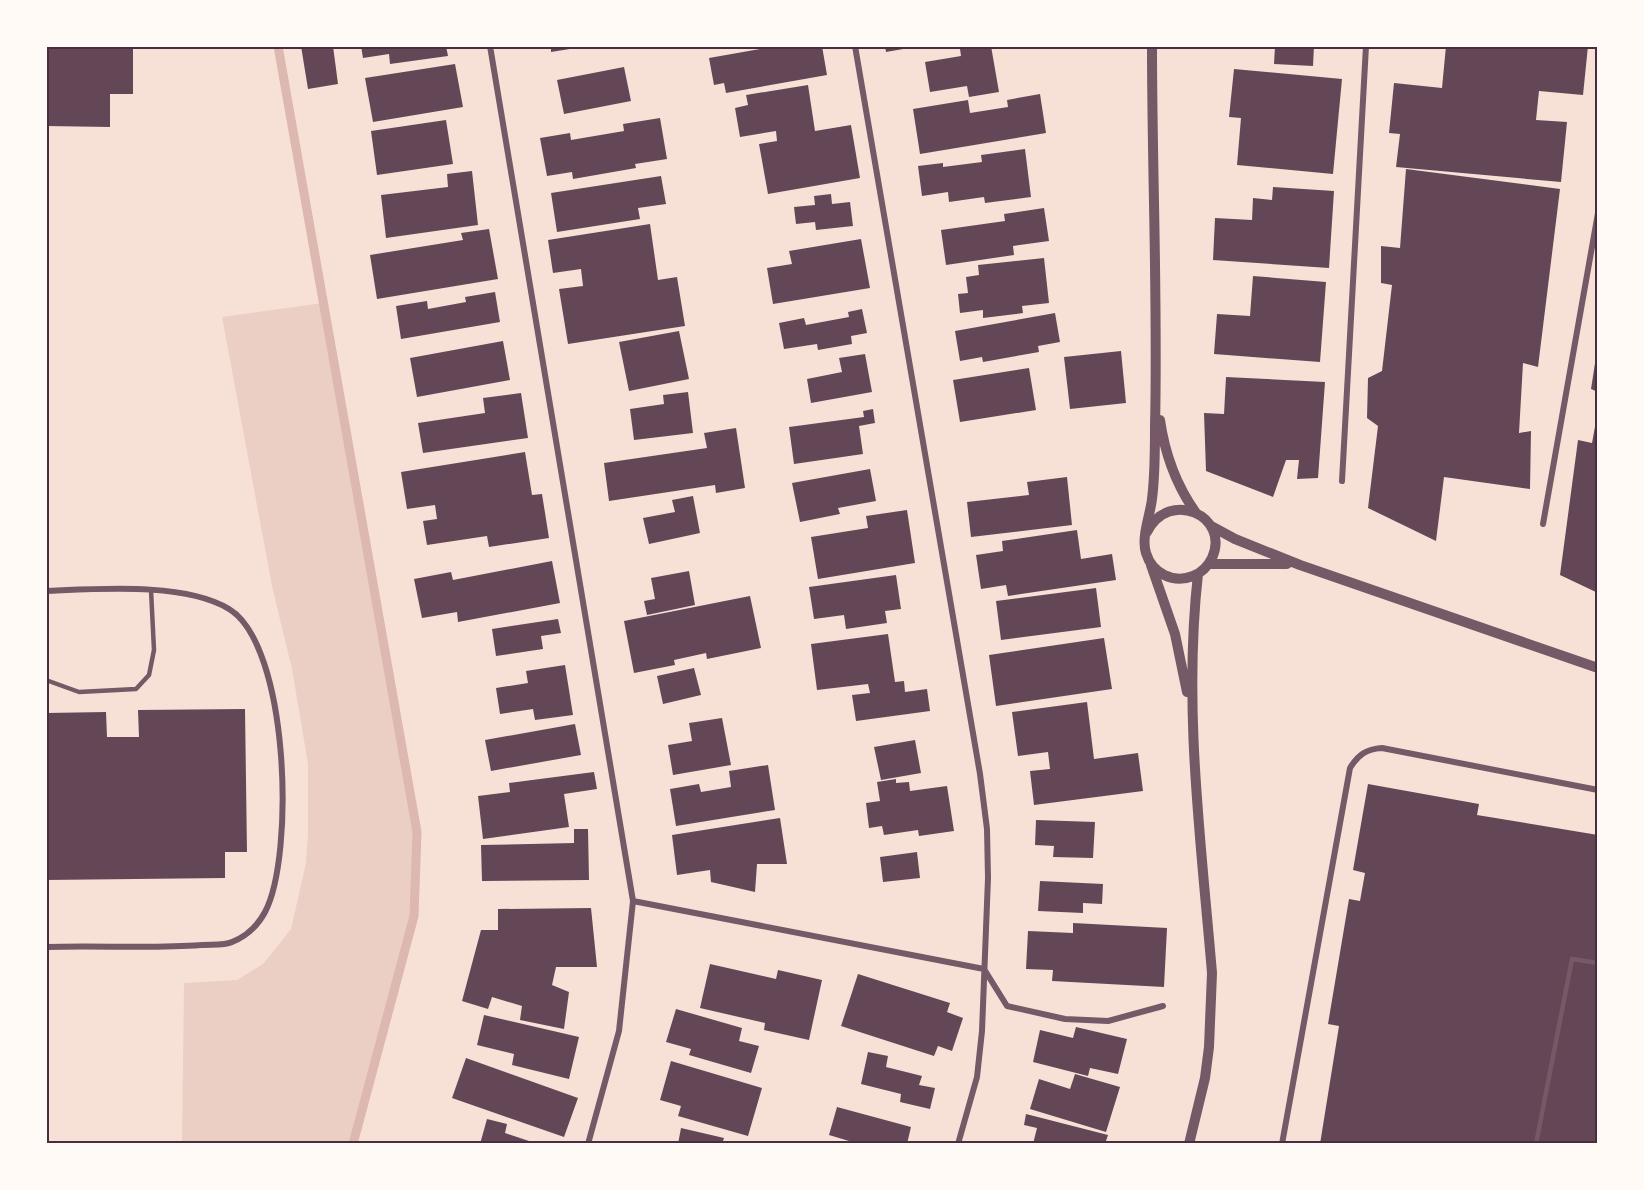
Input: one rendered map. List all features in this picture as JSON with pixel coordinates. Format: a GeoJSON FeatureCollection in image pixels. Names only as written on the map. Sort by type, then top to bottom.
{"type":"FeatureCollection","features":[{"type":"Feature","properties":{"kind":"street"},"geometry":{"type":"LineString","coordinates":[[490,46],[633,901],[619,1031],[588,1143]]}},
{"type":"Feature","properties":{"kind":"street"},"geometry":{"type":"LineString","coordinates":[[855,46],[980,774],[987,829],[988,878],[982,1031],[977,1077],[958,1143]]}},
{"type":"Feature","properties":{"kind":"street"},"geometry":{"type":"LineString","coordinates":[[1152,46],[1156,390],[1153,488],[1144,542],[1175,634],[1192,718]]}},
{"type":"Feature","properties":{"kind":"street"},"geometry":{"type":"LineString","coordinates":[[1342,480],[1366,46]]}},
{"type":"Feature","properties":{"kind":"street"},"geometry":{"type":"LineString","coordinates":[[1543,525],[1598,213]]}},
{"type":"Feature","properties":{"kind":"street"},"geometry":{"type":"LineString","coordinates":[[1156,390],[1162,433],[1170,465],[1178,486],[1196,513]]}},
{"type":"Feature","properties":{"kind":"street"},"geometry":{"type":"LineString","coordinates":[[1147,532],[1156,518],[1163,513],[1180,509],[1196,513],[1205,519],[1215,536],[1215,546],[1209,564],[1198,574],[1180,579],[1171,578],[1155,568],[1149,561]]}},
{"type":"Feature","properties":{"kind":"street"},"geometry":{"type":"LineString","coordinates":[[1211,526],[1235,540],[1300,566],[1598,668]]}},
{"type":"Feature","properties":{"kind":"street"},"geometry":{"type":"LineString","coordinates":[[1209,564],[1255,563],[1300,566]]}},
{"type":"Feature","properties":{"kind":"street"},"geometry":{"type":"LineString","coordinates":[[1189,1143],[1205,1078],[1212,984],[1192,718],[1193,633],[1198,574]]}},
{"type":"Feature","properties":{"kind":"street"},"geometry":{"type":"LineString","coordinates":[[46,591],[151,591],[203,597],[231,610],[249,626],[259,648],[277,714],[282,772],[281,831],[272,889],[266,910],[253,929],[231,943],[191,946],[46,946]]}},
{"type":"Feature","properties":{"kind":"street"},"geometry":{"type":"LineString","coordinates":[[1282,1143],[1350,768],[1356,758],[1365,752],[1382,748],[1598,790]]}},
{"type":"Feature","properties":{"kind":"street"},"geometry":{"type":"LineString","coordinates":[[633,901],[984,969],[1007,1006],[1065,1019],[1107,1021],[1163,1006]]}},
{"type":"Feature","properties":{"kind":"lane"},"geometry":{"type":"LineString","coordinates":[[46,680],[80,692],[136,689],[149,675],[154,650],[151,591]]}},
{"type":"Feature","properties":{"kind":"lane"},"geometry":{"type":"LineString","coordinates":[[1536,1143],[1572,959],[1598,963]]}},
{"type":"Feature","properties":{"kind":"shaded area"},"geometry":{"type":"Polygon","coordinates":[[[323,303],[417,832],[414,916],[353,1143],[182,1143],[184,983],[237,980],[263,964],[291,929],[306,863],[308,834],[308,764],[292,669],[272,586],[222,317],[323,303]]]}},
{"type":"Feature","properties":{"kind":"building"},"geometry":{"type":"Polygon","coordinates":[[[46,46],[133,46],[133,94],[110,94],[110,127],[46,126],[46,46]]]}},
{"type":"Feature","properties":{"kind":"building"},"geometry":{"type":"Polygon","coordinates":[[[301,46],[333,46],[338,84],[308,89],[301,46]]]}},
{"type":"Feature","properties":{"kind":"building"},"geometry":{"type":"Polygon","coordinates":[[[361,46],[446,46],[448,56],[390,64],[389,54],[363,58],[361,46]]]}},
{"type":"Feature","properties":{"kind":"building"},"geometry":{"type":"Polygon","coordinates":[[[551,46],[576,46],[576,48],[551,52],[551,46]]]}},
{"type":"Feature","properties":{"kind":"building"},"geometry":{"type":"Polygon","coordinates":[[[759,46],[822,46],[827,75],[726,93],[724,83],[714,85],[709,58],[760,49],[759,46]]]}},
{"type":"Feature","properties":{"kind":"building"},"geometry":{"type":"Polygon","coordinates":[[[885,46],[908,46],[909,48],[886,52],[885,46]]]}},
{"type":"Feature","properties":{"kind":"building"},"geometry":{"type":"Polygon","coordinates":[[[991,46],[999,92],[969,97],[967,86],[930,92],[925,62],[961,56],[960,49],[991,46]]]}},
{"type":"Feature","properties":{"kind":"building"},"geometry":{"type":"Polygon","coordinates":[[[1275,46],[1314,46],[1313,66],[1274,64],[1275,46]]]}},
{"type":"Feature","properties":{"kind":"building"},"geometry":{"type":"Polygon","coordinates":[[[1446,46],[1588,46],[1583,95],[1539,91],[1536,120],[1567,122],[1561,182],[1396,167],[1400,134],[1389,133],[1394,83],[1442,88],[1446,46]]]}},
{"type":"Feature","properties":{"kind":"building"},"geometry":{"type":"Polygon","coordinates":[[[455,64],[463,107],[373,122],[365,78],[455,64]]]}},
{"type":"Feature","properties":{"kind":"building"},"geometry":{"type":"Polygon","coordinates":[[[624,67],[631,101],[564,114],[557,80],[624,67]]]}},
{"type":"Feature","properties":{"kind":"building"},"geometry":{"type":"Polygon","coordinates":[[[1234,69],[1342,79],[1333,174],[1237,165],[1241,118],[1229,117],[1234,69]]]}},
{"type":"Feature","properties":{"kind":"building"},"geometry":{"type":"Polygon","coordinates":[[[808,85],[815,131],[851,125],[860,178],[768,194],[759,144],[777,141],[776,131],[740,137],[735,108],[748,105],[746,95],[808,85]]]}},
{"type":"Feature","properties":{"kind":"building"},"geometry":{"type":"Polygon","coordinates":[[[1040,94],[1046,133],[920,154],[913,109],[968,100],[970,113],[1008,107],[1007,100],[1040,94]]]}},
{"type":"Feature","properties":{"kind":"building"},"geometry":{"type":"Polygon","coordinates":[[[660,118],[667,159],[635,164],[636,168],[573,179],[572,172],[547,176],[540,138],[570,133],[571,140],[624,131],[623,124],[660,118]]]}},
{"type":"Feature","properties":{"kind":"building"},"geometry":{"type":"Polygon","coordinates":[[[446,120],[453,164],[377,175],[371,131],[446,120]]]}},
{"type":"Feature","properties":{"kind":"building"},"geometry":{"type":"Polygon","coordinates":[[[1025,149],[1031,197],[985,203],[984,197],[949,202],[948,192],[922,196],[918,166],[943,163],[943,167],[982,162],[981,155],[1025,149]]]}},
{"type":"Feature","properties":{"kind":"building"},"geometry":{"type":"Polygon","coordinates":[[[1406,169],[1560,189],[1538,367],[1523,363],[1519,433],[1531,431],[1530,489],[1444,477],[1436,541],[1368,508],[1378,426],[1367,418],[1368,378],[1382,371],[1392,285],[1381,283],[1381,246],[1400,248],[1406,169]]]}},
{"type":"Feature","properties":{"kind":"building"},"geometry":{"type":"Polygon","coordinates":[[[472,171],[478,225],[386,238],[381,195],[448,187],[447,174],[472,171]]]}},
{"type":"Feature","properties":{"kind":"building"},"geometry":{"type":"Polygon","coordinates":[[[661,176],[666,204],[638,208],[640,219],[557,232],[551,193],[661,176]]]}},
{"type":"Feature","properties":{"kind":"building"},"geometry":{"type":"Polygon","coordinates":[[[1273,187],[1334,191],[1329,268],[1213,260],[1215,218],[1252,220],[1253,198],[1272,200],[1273,187]]]}},
{"type":"Feature","properties":{"kind":"building"},"geometry":{"type":"Polygon","coordinates":[[[831,194],[832,204],[850,202],[853,226],[816,230],[815,222],[796,224],[794,207],[815,205],[814,196],[831,194]]]}},
{"type":"Feature","properties":{"kind":"building"},"geometry":{"type":"Polygon","coordinates":[[[1044,208],[1049,241],[1013,246],[1014,255],[946,265],[941,230],[1005,221],[1004,214],[1044,208]]]}},
{"type":"Feature","properties":{"kind":"building"},"geometry":{"type":"Polygon","coordinates":[[[650,224],[658,280],[677,277],[685,326],[568,344],[559,289],[583,286],[581,269],[553,273],[548,240],[650,224]]]}},
{"type":"Feature","properties":{"kind":"building"},"geometry":{"type":"Polygon","coordinates":[[[489,229],[498,279],[377,299],[370,255],[463,240],[461,233],[489,229]]]}},
{"type":"Feature","properties":{"kind":"building"},"geometry":{"type":"Polygon","coordinates":[[[861,239],[870,288],[773,304],[767,268],[792,264],[789,251],[861,239]]]}},
{"type":"Feature","properties":{"kind":"building"},"geometry":{"type":"Polygon","coordinates":[[[1044,258],[1049,303],[1022,306],[1023,313],[983,318],[983,310],[960,313],[958,294],[968,293],[966,277],[979,275],[978,265],[1044,258]]]}},
{"type":"Feature","properties":{"kind":"building"},"geometry":{"type":"Polygon","coordinates":[[[1253,276],[1326,282],[1320,362],[1214,354],[1217,314],[1250,316],[1253,276]]]}},
{"type":"Feature","properties":{"kind":"building"},"geometry":{"type":"Polygon","coordinates":[[[495,292],[500,322],[401,339],[396,306],[427,301],[428,309],[466,302],[465,297],[495,292]]]}},
{"type":"Feature","properties":{"kind":"building"},"geometry":{"type":"Polygon","coordinates":[[[862,309],[867,333],[851,336],[852,344],[818,350],[817,344],[784,349],[779,323],[804,318],[806,325],[849,317],[848,312],[862,309]]]}},
{"type":"Feature","properties":{"kind":"building"},"geometry":{"type":"Polygon","coordinates":[[[1055,313],[1060,342],[1038,346],[1039,352],[983,362],[982,357],[960,361],[955,331],[1055,313]]]}},
{"type":"Feature","properties":{"kind":"building"},"geometry":{"type":"Polygon","coordinates":[[[679,331],[689,379],[629,391],[619,342],[679,331]]]}},
{"type":"Feature","properties":{"kind":"building"},"geometry":{"type":"Polygon","coordinates":[[[503,341],[510,380],[417,397],[410,358],[503,341]]]}},
{"type":"Feature","properties":{"kind":"building"},"geometry":{"type":"Polygon","coordinates":[[[1121,351],[1126,403],[1070,409],[1064,357],[1121,351]]]}},
{"type":"Feature","properties":{"kind":"building"},"geometry":{"type":"Polygon","coordinates":[[[865,354],[872,392],[811,403],[807,379],[842,372],[839,358],[865,354]]]}},
{"type":"Feature","properties":{"kind":"building"},"geometry":{"type":"Polygon","coordinates":[[[1596,357],[1598,357],[1598,392],[1591,389],[1596,357]]]}},
{"type":"Feature","properties":{"kind":"building"},"geometry":{"type":"Polygon","coordinates":[[[1029,368],[1036,410],[960,422],[953,380],[1029,368]]]}},
{"type":"Feature","properties":{"kind":"building"},"geometry":{"type":"Polygon","coordinates":[[[1226,377],[1325,382],[1318,478],[1297,479],[1299,460],[1286,460],[1273,497],[1206,471],[1204,413],[1224,414],[1226,377]]]}},
{"type":"Feature","properties":{"kind":"building"},"geometry":{"type":"Polygon","coordinates":[[[688,392],[693,433],[634,440],[630,409],[664,404],[663,395],[688,392]]]}},
{"type":"Feature","properties":{"kind":"building"},"geometry":{"type":"Polygon","coordinates":[[[521,393],[528,438],[423,453],[418,423],[485,413],[483,398],[521,393]]]}},
{"type":"Feature","properties":{"kind":"building"},"geometry":{"type":"Polygon","coordinates":[[[873,409],[875,423],[859,426],[863,454],[794,464],[789,427],[864,417],[863,411],[873,409]]]}},
{"type":"Feature","properties":{"kind":"building"},"geometry":{"type":"Polygon","coordinates":[[[1596,421],[1598,421],[1598,593],[1560,575],[1578,440],[1592,443],[1596,421]]]}},
{"type":"Feature","properties":{"kind":"building"},"geometry":{"type":"Polygon","coordinates":[[[736,428],[745,488],[716,493],[715,485],[609,501],[604,463],[707,448],[704,433],[736,428]]]}},
{"type":"Feature","properties":{"kind":"building"},"geometry":{"type":"Polygon","coordinates":[[[525,452],[532,495],[542,494],[549,538],[489,547],[487,536],[427,545],[423,521],[437,519],[435,505],[407,509],[401,472],[525,452]]]}},
{"type":"Feature","properties":{"kind":"building"},"geometry":{"type":"Polygon","coordinates":[[[870,469],[876,501],[838,508],[840,514],[800,522],[792,483],[870,469]]]}},
{"type":"Feature","properties":{"kind":"building"},"geometry":{"type":"Polygon","coordinates":[[[1067,477],[1072,525],[971,537],[967,502],[1029,495],[1027,482],[1067,477]]]}},
{"type":"Feature","properties":{"kind":"building"},"geometry":{"type":"Polygon","coordinates":[[[693,496],[700,533],[649,544],[643,518],[675,512],[672,500],[693,496]]]}},
{"type":"Feature","properties":{"kind":"building"},"geometry":{"type":"Polygon","coordinates":[[[907,510],[915,563],[818,579],[811,537],[868,528],[866,516],[907,510]]]}},
{"type":"Feature","properties":{"kind":"building"},"geometry":{"type":"Polygon","coordinates":[[[1077,530],[1081,559],[1112,554],[1116,580],[1008,596],[1006,585],[981,589],[976,555],[1003,551],[1002,541],[1077,530]]]}},
{"type":"Feature","properties":{"kind":"building"},"geometry":{"type":"Polygon","coordinates":[[[552,561],[560,603],[458,622],[457,612],[422,618],[414,579],[451,572],[453,580],[552,561]]]}},
{"type":"Feature","properties":{"kind":"building"},"geometry":{"type":"Polygon","coordinates":[[[689,571],[695,605],[647,615],[644,601],[655,599],[651,578],[689,571]]]}},
{"type":"Feature","properties":{"kind":"building"},"geometry":{"type":"Polygon","coordinates":[[[896,575],[901,609],[885,611],[887,623],[846,629],[844,615],[814,619],[809,587],[896,575]]]}},
{"type":"Feature","properties":{"kind":"building"},"geometry":{"type":"Polygon","coordinates":[[[1096,588],[1101,627],[1001,640],[996,601],[1096,588]]]}},
{"type":"Feature","properties":{"kind":"building"},"geometry":{"type":"Polygon","coordinates":[[[750,596],[761,648],[707,659],[706,653],[674,660],[675,665],[634,673],[624,621],[750,596]]]}},
{"type":"Feature","properties":{"kind":"building"},"geometry":{"type":"Polygon","coordinates":[[[558,619],[561,633],[541,636],[543,649],[496,656],[492,629],[558,619]]]}},
{"type":"Feature","properties":{"kind":"building"},"geometry":{"type":"Polygon","coordinates":[[[888,634],[895,682],[904,681],[905,692],[927,689],[930,711],[856,721],[852,695],[870,693],[868,684],[817,690],[811,644],[888,634]]]}},
{"type":"Feature","properties":{"kind":"building"},"geometry":{"type":"Polygon","coordinates":[[[1104,638],[1112,689],[996,706],[989,655],[1104,638]]]}},
{"type":"Feature","properties":{"kind":"building"},"geometry":{"type":"Polygon","coordinates":[[[565,665],[573,715],[535,720],[533,709],[500,714],[496,688],[528,683],[526,671],[565,665]]]}},
{"type":"Feature","properties":{"kind":"building"},"geometry":{"type":"Polygon","coordinates":[[[694,668],[701,695],[663,704],[657,676],[694,668]]]}},
{"type":"Feature","properties":{"kind":"building"},"geometry":{"type":"Polygon","coordinates":[[[1087,702],[1094,759],[1138,753],[1143,791],[1034,805],[1030,771],[1050,769],[1048,752],[1018,756],[1012,712],[1087,702]]]}},
{"type":"Feature","properties":{"kind":"building"},"geometry":{"type":"Polygon","coordinates":[[[245,709],[247,852],[225,852],[225,878],[46,880],[46,713],[106,712],[107,737],[139,737],[138,710],[245,709]]]}},
{"type":"Feature","properties":{"kind":"building"},"geometry":{"type":"Polygon","coordinates":[[[722,718],[731,765],[673,775],[668,745],[692,741],[689,723],[722,718]]]}},
{"type":"Feature","properties":{"kind":"building"},"geometry":{"type":"Polygon","coordinates":[[[575,724],[581,755],[491,771],[485,740],[575,724]]]}},
{"type":"Feature","properties":{"kind":"building"},"geometry":{"type":"Polygon","coordinates":[[[915,740],[921,773],[881,780],[874,747],[915,740]]]}},
{"type":"Feature","properties":{"kind":"building"},"geometry":{"type":"Polygon","coordinates":[[[768,765],[775,810],[676,826],[670,789],[699,784],[701,792],[731,787],[729,771],[768,765]]]}},
{"type":"Feature","properties":{"kind":"building"},"geometry":{"type":"Polygon","coordinates":[[[594,772],[597,789],[564,794],[569,827],[483,839],[478,796],[510,792],[509,783],[594,772]]]}},
{"type":"Feature","properties":{"kind":"building"},"geometry":{"type":"Polygon","coordinates":[[[896,779],[896,783],[909,782],[910,791],[947,786],[954,831],[919,836],[918,830],[884,835],[882,826],[869,828],[866,803],[880,801],[877,782],[896,779]]]}},
{"type":"Feature","properties":{"kind":"building"},"geometry":{"type":"Polygon","coordinates":[[[1368,784],[1479,804],[1477,815],[1598,835],[1598,1144],[1320,1144],[1339,1026],[1328,1024],[1349,899],[1360,901],[1365,873],[1353,870],[1368,784]]]}},
{"type":"Feature","properties":{"kind":"building"},"geometry":{"type":"Polygon","coordinates":[[[780,818],[787,864],[757,864],[755,892],[711,882],[710,870],[677,875],[672,835],[780,818]]]}},
{"type":"Feature","properties":{"kind":"building"},"geometry":{"type":"Polygon","coordinates":[[[1036,820],[1095,822],[1093,858],[1053,857],[1054,846],[1035,845],[1036,820]]]}},
{"type":"Feature","properties":{"kind":"building"},"geometry":{"type":"Polygon","coordinates":[[[574,829],[588,829],[589,880],[482,881],[481,845],[574,843],[574,829]]]}},
{"type":"Feature","properties":{"kind":"building"},"geometry":{"type":"Polygon","coordinates":[[[917,852],[920,878],[883,882],[880,857],[917,852]]]}},
{"type":"Feature","properties":{"kind":"building"},"geometry":{"type":"Polygon","coordinates":[[[1040,881],[1103,884],[1102,904],[1083,903],[1083,913],[1038,911],[1040,881]]]}},
{"type":"Feature","properties":{"kind":"building"},"geometry":{"type":"Polygon","coordinates":[[[591,908],[597,967],[556,967],[552,985],[569,992],[564,1029],[520,1020],[522,1006],[492,997],[488,1009],[462,1001],[481,930],[498,930],[498,909],[591,908]]]}},
{"type":"Feature","properties":{"kind":"building"},"geometry":{"type":"Polygon","coordinates":[[[1073,923],[1167,928],[1164,987],[1052,981],[1053,970],[1026,969],[1028,931],[1073,933],[1073,923]]]}},
{"type":"Feature","properties":{"kind":"building"},"geometry":{"type":"Polygon","coordinates":[[[710,964],[776,979],[778,970],[822,980],[809,1040],[764,1030],[765,1023],[700,1008],[710,964]]]}},
{"type":"Feature","properties":{"kind":"building"},"geometry":{"type":"Polygon","coordinates":[[[858,974],[950,1003],[947,1012],[963,1018],[952,1051],[938,1046],[934,1056],[841,1026],[858,974]]]}},
{"type":"Feature","properties":{"kind":"building"},"geometry":{"type":"Polygon","coordinates":[[[676,1009],[742,1028],[739,1041],[759,1046],[751,1073],[689,1055],[691,1049],[666,1042],[676,1009]]]}},
{"type":"Feature","properties":{"kind":"building"},"geometry":{"type":"Polygon","coordinates":[[[484,1015],[579,1037],[569,1079],[512,1065],[514,1054],[477,1045],[484,1015]]]}},
{"type":"Feature","properties":{"kind":"building"},"geometry":{"type":"Polygon","coordinates":[[[1076,1027],[1127,1039],[1118,1074],[1090,1068],[1088,1076],[1033,1062],[1040,1030],[1073,1038],[1076,1027]]]}},
{"type":"Feature","properties":{"kind":"building"},"geometry":{"type":"Polygon","coordinates":[[[868,1052],[888,1056],[886,1067],[922,1076],[919,1085],[935,1088],[930,1109],[900,1102],[901,1094],[861,1084],[868,1052]]]}},
{"type":"Feature","properties":{"kind":"building"},"geometry":{"type":"Polygon","coordinates":[[[466,1058],[578,1098],[564,1137],[452,1098],[466,1058]]]}},
{"type":"Feature","properties":{"kind":"building"},"geometry":{"type":"Polygon","coordinates":[[[671,1061],[762,1088],[748,1136],[678,1116],[681,1106],[660,1100],[671,1061]]]}},
{"type":"Feature","properties":{"kind":"building"},"geometry":{"type":"Polygon","coordinates":[[[1075,1074],[1120,1087],[1106,1132],[1030,1109],[1039,1079],[1070,1089],[1075,1074]]]}},
{"type":"Feature","properties":{"kind":"building"},"geometry":{"type":"Polygon","coordinates":[[[837,1107],[911,1127],[907,1144],[859,1144],[829,1135],[837,1107]]]}},
{"type":"Feature","properties":{"kind":"building"},"geometry":{"type":"Polygon","coordinates":[[[1026,1114],[1108,1135],[1105,1144],[1033,1144],[1037,1128],[1024,1125],[1026,1114]]]}},
{"type":"Feature","properties":{"kind":"building"},"geometry":{"type":"Polygon","coordinates":[[[487,1119],[507,1124],[505,1133],[538,1144],[480,1144],[487,1119]]]}},
{"type":"Feature","properties":{"kind":"building"},"geometry":{"type":"Polygon","coordinates":[[[681,1128],[724,1138],[722,1144],[678,1144],[681,1128]]]}},
{"type":"Feature","properties":{"kind":"waterway"},"geometry":{"type":"LineString","coordinates":[[278,46],[417,832],[414,916],[353,1144]]}}]}
